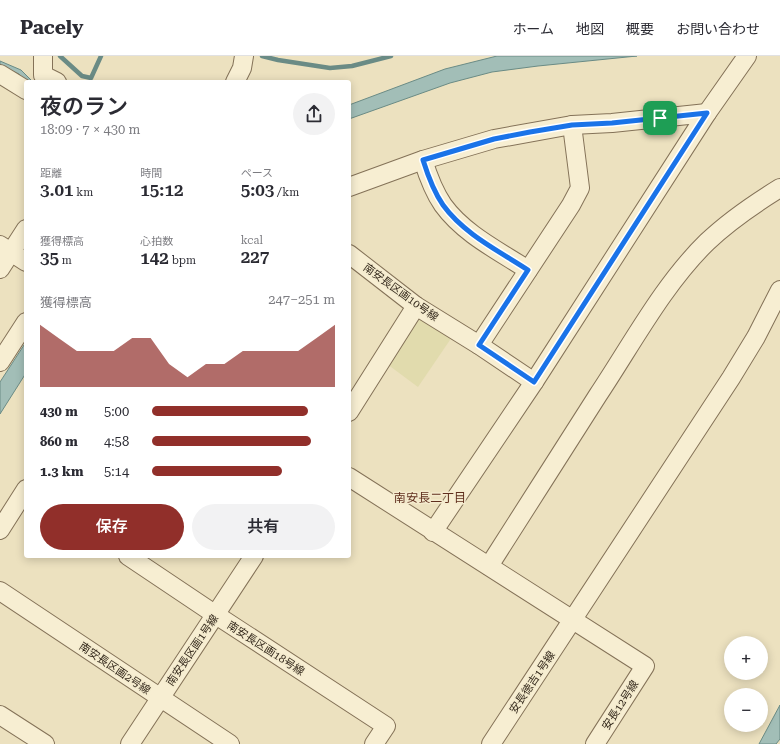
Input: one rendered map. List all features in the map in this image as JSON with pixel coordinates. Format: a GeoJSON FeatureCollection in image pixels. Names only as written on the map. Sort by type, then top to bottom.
{"type":"FeatureCollection","features":[{"type":"Feature","properties":{"kind":"street"},"geometry":{"type":"LineString","coordinates":[[42,56],[45,80]]}},
{"type":"Feature","properties":{"kind":"street"},"geometry":{"type":"LineString","coordinates":[[236,80],[242,68],[244,56]]}},
{"type":"Feature","properties":{"kind":"street"},"geometry":{"type":"LineString","coordinates":[[433,532],[534,382],[707,113],[747,56]]}},
{"type":"Feature","properties":{"kind":"street"},"geometry":{"type":"LineString","coordinates":[[0,74],[24,89]]}},
{"type":"Feature","properties":{"kind":"street"},"geometry":{"type":"LineString","coordinates":[[351,186],[423,160],[494,139],[572,125],[612,123],[707,113]]}},
{"type":"Feature","properties":{"kind":"street"},"geometry":{"type":"LineString","coordinates":[[479,345],[580,188],[572,125]]}},
{"type":"Feature","properties":{"kind":"street"},"geometry":{"type":"LineString","coordinates":[[423,160],[434,190],[444,206],[465,229],[528,270]]}},
{"type":"Feature","properties":{"kind":"street"},"geometry":{"type":"LineString","coordinates":[[489,566],[648,318],[679,273],[693,256],[719,231],[744,211],[780,188]]}},
{"type":"Feature","properties":{"kind":"street"},"geometry":{"type":"LineString","coordinates":[[0,269],[6,249],[24,231]]}},
{"type":"Feature","properties":{"kind":"street"},"geometry":{"type":"LineString","coordinates":[[6,249],[24,261]]}},
{"type":"Feature","properties":{"kind":"street","name":"南安長区画10号線"},"geometry":{"type":"LineString","coordinates":[[351,256],[416,306],[479,345],[534,382]]}},
{"type":"Feature","properties":{"kind":"street","name":"安長徳吉1号線"},"geometry":{"type":"LineString","coordinates":[[491,744],[731,378],[756,337],[780,290]]}},
{"type":"Feature","properties":{"kind":"street"},"geometry":{"type":"LineString","coordinates":[[351,409],[416,306]]}},
{"type":"Feature","properties":{"kind":"street"},"geometry":{"type":"LineString","coordinates":[[0,362],[24,325]]}},
{"type":"Feature","properties":{"kind":"street"},"geometry":{"type":"LineString","coordinates":[[351,478],[573,620]]}},
{"type":"Feature","properties":{"kind":"street"},"geometry":{"type":"LineString","coordinates":[[0,530],[24,491]]}},
{"type":"Feature","properties":{"kind":"street","name":"南安長区画18号線"},"geometry":{"type":"LineString","coordinates":[[131,558],[386,726],[374,744]]}},
{"type":"Feature","properties":{"kind":"street","name":"南安長区画1号線"},"geometry":{"type":"LineString","coordinates":[[130,744],[253,558]]}},
{"type":"Feature","properties":{"kind":"street","name":"南安長区画2号線"},"geometry":{"type":"LineString","coordinates":[[0,591],[230,744]]}},
{"type":"Feature","properties":{"kind":"street","name":"安長12号線"},"geometry":{"type":"LineString","coordinates":[[573,620],[645,666],[594,744]]}},
{"type":"Feature","properties":{"kind":"street"},"geometry":{"type":"LineString","coordinates":[[0,715],[44,744]]}},
{"type":"Feature","properties":{"kind":"shaded area"},"geometry":{"type":"Polygon","coordinates":[[[425,319],[452,337],[418,387],[387,364],[415,320],[425,319]]]}},
{"type":"Feature","properties":{"kind":"water"},"geometry":{"type":"Polygon","coordinates":[[[497,56],[637,56],[492,72],[450,83],[351,118],[351,104],[445,69],[497,56]]]}},
{"type":"Feature","properties":{"kind":"water"},"geometry":{"type":"Polygon","coordinates":[[[0,61],[21,70],[31,80],[25,80],[19,74],[0,65],[0,61]]]}},
{"type":"Feature","properties":{"kind":"water"},"geometry":{"type":"Polygon","coordinates":[[[24,345],[24,376],[0,414],[0,382],[24,345]]]}},
{"type":"Feature","properties":{"kind":"water"},"geometry":{"type":"Polygon","coordinates":[[[780,705],[780,739],[776,744],[759,744],[765,732],[768,732],[768,727],[780,705]]]}},
{"type":"Feature","properties":{"kind":"waterway"},"geometry":{"type":"LineString","coordinates":[[60,56],[82,76],[91,78],[101,56]]}},
{"type":"Feature","properties":{"kind":"waterway"},"geometry":{"type":"LineString","coordinates":[[262,56],[330,68],[352,66],[391,56]]}},
{"type":"Feature","properties":{"kind":"district","name":"南安長二丁目"},"geometry":{"type":"Point","coordinates":[430,498]}},
{"type":"Feature","properties":{"kind":"route"},"geometry":{"type":"LineString","coordinates":[[707,113],[534,382],[479,345],[528,270],[465,229],[444,206],[434,190],[423,160],[494,139],[530,132],[572,125],[660,118],[707,113]]}}]}
